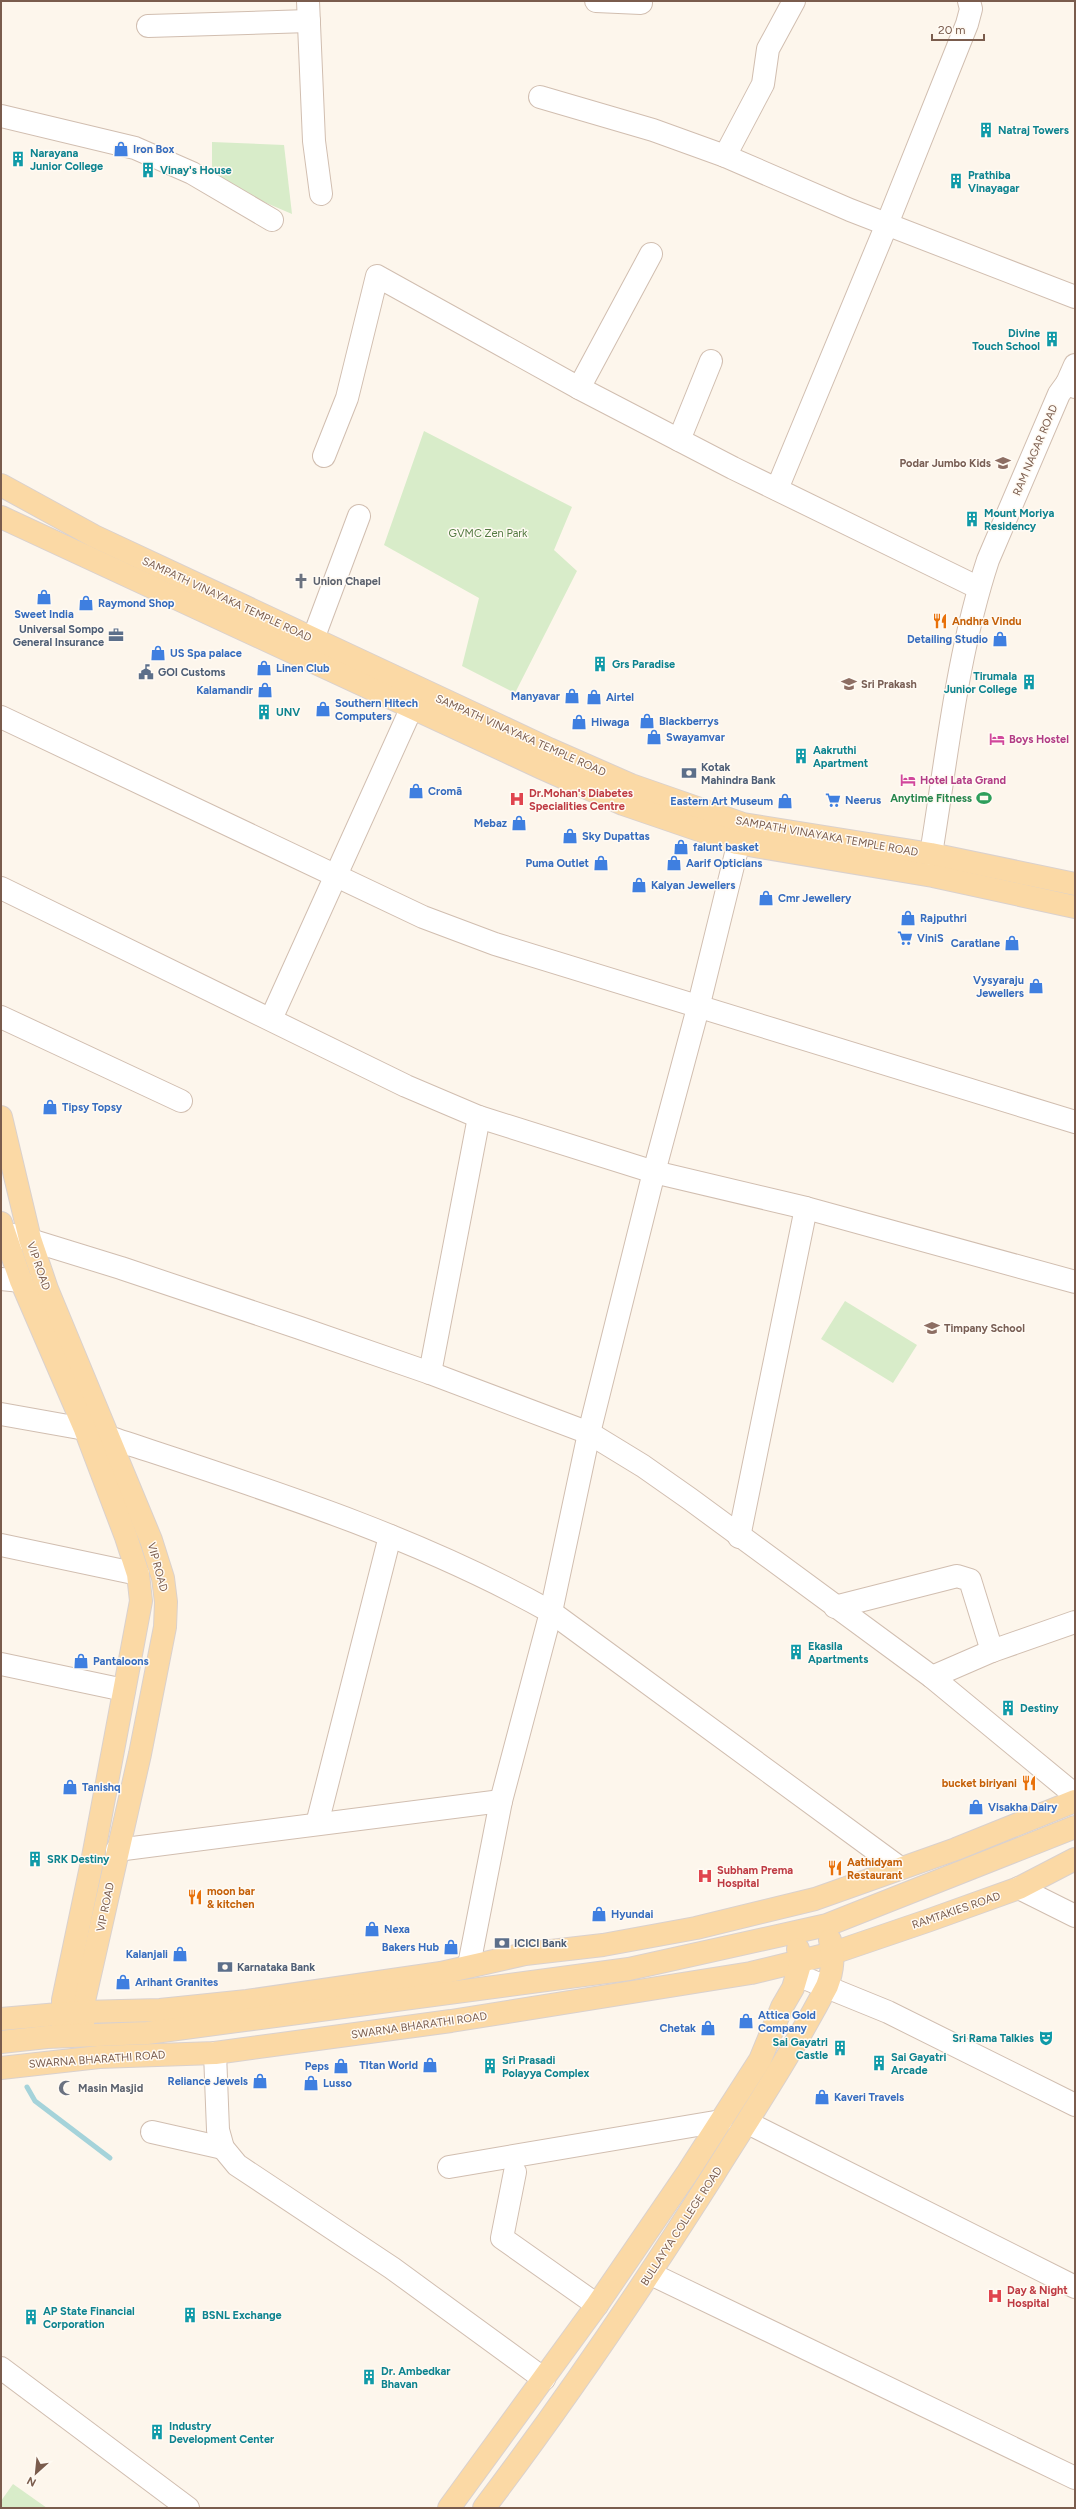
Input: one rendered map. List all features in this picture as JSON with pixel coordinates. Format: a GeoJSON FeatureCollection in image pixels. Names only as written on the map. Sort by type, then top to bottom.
{"type":"FeatureCollection","features":[{"type":"Feature","properties":{"kind":"main road","name":"SAMPATH VINAYAKA TEMPLE ROAD"},"geometry":{"type":"LineString","coordinates":[[2,489],[94,536],[313,639],[604,773],[740,833],[931,854],[1075,884]]}},
{"type":"Feature","properties":{"kind":"main road","name":"SAMPATH VINAYAKA TEMPLE ROAD"},"geometry":{"type":"LineString","coordinates":[[1,517],[324,669],[412,707],[623,804],[740,833],[1075,907]]}},
{"type":"Feature","properties":{"kind":"main road","name":"VIP ROAD"},"geometry":{"type":"LineString","coordinates":[[1,1117],[30,1239],[47,1289],[151,1540],[163,1578],[166,1602],[166,1627],[143,1739],[117,1850],[73,2013],[72,2059]]}},
{"type":"Feature","properties":{"kind":"main road","name":"VIP ROAD"},"geometry":{"type":"LineString","coordinates":[[2,1228],[11,1280],[85,1429],[138,1574],[141,1601],[93,1857],[62,2000],[73,2013]]}},
{"type":"Feature","properties":{"kind":"main road"},"geometry":{"type":"LineString","coordinates":[[1,2019],[73,2013],[160,2010],[247,2001],[441,1973],[469,1965],[525,1954],[603,1945],[703,1926],[815,1899],[956,1849],[1075,1801]]}},
{"type":"Feature","properties":{"kind":"main road"},"geometry":{"type":"LineString","coordinates":[[1,2042],[73,2036],[147,2033],[482,1990],[629,1969],[795,1934],[827,1925],[1075,1827]]}},
{"type":"Feature","properties":{"kind":"main road","name":"RAMTAKIES ROAD"},"geometry":{"type":"LineString","coordinates":[[833,1953],[1019,1888],[1075,1859]]}},
{"type":"Feature","properties":{"kind":"main road","name":"BULLAYYA COLLEGE ROAD"},"geometry":{"type":"LineString","coordinates":[[484,2508],[552,2418],[651,2274],[748,2123],[827,1986],[832,1972],[833,1953],[827,1925]]}},
{"type":"Feature","properties":{"kind":"main road"},"geometry":{"type":"LineString","coordinates":[[449,2508],[597,2305],[721,2121],[760,2060],[799,1968],[795,1934]]}},
{"type":"Feature","properties":{"kind":"main road","name":"SWARNA BHARATHI ROAD"},"geometry":{"type":"LineString","coordinates":[[1,2068],[72,2059],[215,2053],[451,2022],[751,1973],[799,1968],[833,1953]]}},
{"type":"Feature","properties":{"kind":"street"},"geometry":{"type":"LineString","coordinates":[[596,1],[641,3]]}},
{"type":"Feature","properties":{"kind":"street"},"geometry":{"type":"LineString","coordinates":[[725,156],[763,84],[768,49],[794,1]]}},
{"type":"Feature","properties":{"kind":"street"},"geometry":{"type":"LineString","coordinates":[[777,489],[888,224],[968,24],[971,9],[969,1]]}},
{"type":"Feature","properties":{"kind":"street"},"geometry":{"type":"LineString","coordinates":[[148,26],[308,11],[314,141],[321,194]]}},
{"type":"Feature","properties":{"kind":"street"},"geometry":{"type":"LineString","coordinates":[[540,97],[660,132],[725,156],[888,224],[1075,297]]}},
{"type":"Feature","properties":{"kind":"street"},"geometry":{"type":"LineString","coordinates":[[1,116],[135,148],[192,173],[272,220]]}},
{"type":"Feature","properties":{"kind":"street"},"geometry":{"type":"LineString","coordinates":[[580,388],[652,254]]}},
{"type":"Feature","properties":{"kind":"street"},"geometry":{"type":"LineString","coordinates":[[324,456],[347,398],[377,276],[580,388],[679,440],[979,588]]}},
{"type":"Feature","properties":{"kind":"street"},"geometry":{"type":"LineString","coordinates":[[679,440],[711,361]]}},
{"type":"Feature","properties":{"kind":"street","name":"RAM NAGAR ROAD"},"geometry":{"type":"LineString","coordinates":[[931,854],[963,661],[979,588],[988,560],[1059,394],[1072,378]]}},
{"type":"Feature","properties":{"kind":"street"},"geometry":{"type":"LineString","coordinates":[[313,639],[359,516]]}},
{"type":"Feature","properties":{"kind":"street"},"geometry":{"type":"LineString","coordinates":[[270,1019],[412,707]]}},
{"type":"Feature","properties":{"kind":"street"},"geometry":{"type":"LineString","coordinates":[[1,717],[423,917],[495,944],[698,1008],[1075,1122]]}},
{"type":"Feature","properties":{"kind":"street"},"geometry":{"type":"LineString","coordinates":[[469,1965],[501,1801],[551,1612],[589,1433],[654,1172],[698,1008],[740,833]]}},
{"type":"Feature","properties":{"kind":"street"},"geometry":{"type":"LineString","coordinates":[[1,888],[406,1086],[478,1117],[654,1172],[806,1208],[1075,1282]]}},
{"type":"Feature","properties":{"kind":"street"},"geometry":{"type":"LineString","coordinates":[[1,1017],[181,1101]]}},
{"type":"Feature","properties":{"kind":"street"},"geometry":{"type":"LineString","coordinates":[[430,1373],[478,1117]]}},
{"type":"Feature","properties":{"kind":"street"},"geometry":{"type":"LineString","coordinates":[[739,1537],[806,1208]]}},
{"type":"Feature","properties":{"kind":"street"},"geometry":{"type":"LineString","coordinates":[[2,1228],[30,1239],[430,1373],[589,1433],[643,1466],[834,1607],[932,1677],[1075,1795]]}},
{"type":"Feature","properties":{"kind":"street"},"geometry":{"type":"LineString","coordinates":[[1,1414],[85,1429]]}},
{"type":"Feature","properties":{"kind":"street"},"geometry":{"type":"LineString","coordinates":[[108,1437],[297,1500],[390,1536],[504,1586],[551,1612],[900,1868]]}},
{"type":"Feature","properties":{"kind":"street"},"geometry":{"type":"LineString","coordinates":[[317,1824],[390,1536]]}},
{"type":"Feature","properties":{"kind":"street"},"geometry":{"type":"LineString","coordinates":[[1,1545],[138,1574]]}},
{"type":"Feature","properties":{"kind":"street"},"geometry":{"type":"LineString","coordinates":[[834,1607],[957,1576],[970,1580],[975,1591],[992,1652]]}},
{"type":"Feature","properties":{"kind":"street"},"geometry":{"type":"LineString","coordinates":[[932,1677],[992,1652],[1075,1622]]}},
{"type":"Feature","properties":{"kind":"street"},"geometry":{"type":"LineString","coordinates":[[1,1665],[124,1690]]}},
{"type":"Feature","properties":{"kind":"street"},"geometry":{"type":"LineString","coordinates":[[117,1850],[501,1801]]}},
{"type":"Feature","properties":{"kind":"street"},"geometry":{"type":"LineString","coordinates":[[1019,1888],[1075,1916]]}},
{"type":"Feature","properties":{"kind":"street"},"geometry":{"type":"LineString","coordinates":[[799,1968],[827,1986],[888,2012],[1075,2105]]}},
{"type":"Feature","properties":{"kind":"street"},"geometry":{"type":"LineString","coordinates":[[215,2053],[218,2130],[223,2148],[237,2165],[392,2268],[544,2379]]}},
{"type":"Feature","properties":{"kind":"street"},"geometry":{"type":"LineString","coordinates":[[449,2167],[721,2121]]}},
{"type":"Feature","properties":{"kind":"street"},"geometry":{"type":"LineString","coordinates":[[748,2123],[1075,2287]]}},
{"type":"Feature","properties":{"kind":"street"},"geometry":{"type":"LineString","coordinates":[[152,2132],[223,2148]]}},
{"type":"Feature","properties":{"kind":"street"},"geometry":{"type":"LineString","coordinates":[[515,2172],[502,2238],[597,2305]]}},
{"type":"Feature","properties":{"kind":"street"},"geometry":{"type":"LineString","coordinates":[[651,2274],[1075,2478]]}},
{"type":"Feature","properties":{"kind":"street"},"geometry":{"type":"LineString","coordinates":[[1,2368],[188,2508]]}},
{"type":"Feature","properties":{"kind":"green space"},"geometry":{"type":"Polygon","coordinates":[[[212,142],[284,145],[292,214],[212,180],[212,142]]]}},
{"type":"Feature","properties":{"kind":"green space","name":"GVMC Zen Park"},"geometry":{"type":"Polygon","coordinates":[[[424,431],[572,507],[554,550],[577,571],[515,693],[462,666],[479,598],[384,545],[424,431]]]}},
{"type":"Feature","properties":{"kind":"green space"},"geometry":{"type":"Polygon","coordinates":[[[845,1301],[917,1345],[893,1383],[821,1339],[845,1301]]]}},
{"type":"Feature","properties":{"kind":"green space"},"geometry":{"type":"Polygon","coordinates":[[[13,2484],[47,2508],[1,2508],[1,2501],[13,2484]]]}},
{"type":"Feature","properties":{"kind":"waterway"},"geometry":{"type":"LineString","coordinates":[[27,2087],[35,2101],[110,2158]]}},
{"type":"Feature","properties":{"kind":"place","name":"Natraj Towers"},"geometry":{"type":"Point","coordinates":[986,130]}},
{"type":"Feature","properties":{"kind":"place","name":"Iron Box"},"geometry":{"type":"Point","coordinates":[121,149]}},
{"type":"Feature","properties":{"kind":"place","name":"Narayana Junior College"},"geometry":{"type":"Point","coordinates":[18,159]}},
{"type":"Feature","properties":{"kind":"place","name":"Vinay's House"},"geometry":{"type":"Point","coordinates":[148,170]}},
{"type":"Feature","properties":{"kind":"place","name":"Prathiba Vinayagar"},"geometry":{"type":"Point","coordinates":[956,181]}},
{"type":"Feature","properties":{"kind":"place","name":"Divine Touch School"},"geometry":{"type":"Point","coordinates":[1052,339]}},
{"type":"Feature","properties":{"kind":"place","name":"Podar Jumbo Kids"},"geometry":{"type":"Point","coordinates":[1003,463]}},
{"type":"Feature","properties":{"kind":"place","name":"Mount Moriya Residency"},"geometry":{"type":"Point","coordinates":[972,519]}},
{"type":"Feature","properties":{"kind":"place","name":"Union Chapel"},"geometry":{"type":"Point","coordinates":[301,581]}},
{"type":"Feature","properties":{"kind":"place","name":"Sweet India"},"geometry":{"type":"Point","coordinates":[44,597]}},
{"type":"Feature","properties":{"kind":"place","name":"Raymond Shop"},"geometry":{"type":"Point","coordinates":[86,603]}},
{"type":"Feature","properties":{"kind":"place","name":"Andhra Vindu"},"geometry":{"type":"Point","coordinates":[940,621]}},
{"type":"Feature","properties":{"kind":"place","name":"Universal Sompo General Insurance"},"geometry":{"type":"Point","coordinates":[116,635]}},
{"type":"Feature","properties":{"kind":"place","name":"Detailing Studio"},"geometry":{"type":"Point","coordinates":[1000,639]}},
{"type":"Feature","properties":{"kind":"place","name":"US Spa palace"},"geometry":{"type":"Point","coordinates":[158,653]}},
{"type":"Feature","properties":{"kind":"place","name":"Grs Paradise"},"geometry":{"type":"Point","coordinates":[600,664]}},
{"type":"Feature","properties":{"kind":"place","name":"Linen Club"},"geometry":{"type":"Point","coordinates":[264,668]}},
{"type":"Feature","properties":{"kind":"place","name":"GOI Customs"},"geometry":{"type":"Point","coordinates":[146,672]}},
{"type":"Feature","properties":{"kind":"place","name":"Tirumala Junior College"},"geometry":{"type":"Point","coordinates":[1029,682]}},
{"type":"Feature","properties":{"kind":"place","name":"Sri Prakash"},"geometry":{"type":"Point","coordinates":[849,684]}},
{"type":"Feature","properties":{"kind":"place","name":"Kalamandir"},"geometry":{"type":"Point","coordinates":[265,690]}},
{"type":"Feature","properties":{"kind":"place","name":"Manyavar"},"geometry":{"type":"Point","coordinates":[572,696]}},
{"type":"Feature","properties":{"kind":"place","name":"Airtel"},"geometry":{"type":"Point","coordinates":[594,697]}},
{"type":"Feature","properties":{"kind":"place","name":"Southern Hitech Computers"},"geometry":{"type":"Point","coordinates":[323,709]}},
{"type":"Feature","properties":{"kind":"place","name":"UNV"},"geometry":{"type":"Point","coordinates":[264,712]}},
{"type":"Feature","properties":{"kind":"place","name":"Blackberrys"},"geometry":{"type":"Point","coordinates":[647,721]}},
{"type":"Feature","properties":{"kind":"place","name":"Hiwaga"},"geometry":{"type":"Point","coordinates":[579,722]}},
{"type":"Feature","properties":{"kind":"place","name":"Swayamvar"},"geometry":{"type":"Point","coordinates":[654,737]}},
{"type":"Feature","properties":{"kind":"place","name":"Boys Hostel"},"geometry":{"type":"Point","coordinates":[997,739]}},
{"type":"Feature","properties":{"kind":"place","name":"Aakruthi Apartment"},"geometry":{"type":"Point","coordinates":[801,756]}},
{"type":"Feature","properties":{"kind":"place","name":"Kotak Mahindra Bank"},"geometry":{"type":"Point","coordinates":[689,773]}},
{"type":"Feature","properties":{"kind":"place","name":"Hotel Lata Grand"},"geometry":{"type":"Point","coordinates":[908,780]}},
{"type":"Feature","properties":{"kind":"place","name":"Cromā"},"geometry":{"type":"Point","coordinates":[416,791]}},
{"type":"Feature","properties":{"kind":"place","name":"Anytime Fitness"},"geometry":{"type":"Point","coordinates":[984,798]}},
{"type":"Feature","properties":{"kind":"place","name":"Dr.Mohan's Diabetes Specialities Centre"},"geometry":{"type":"Point","coordinates":[517,799]}},
{"type":"Feature","properties":{"kind":"place","name":"Neerus"},"geometry":{"type":"Point","coordinates":[833,800]}},
{"type":"Feature","properties":{"kind":"place","name":"Eastern Art Museum"},"geometry":{"type":"Point","coordinates":[785,801]}},
{"type":"Feature","properties":{"kind":"place","name":"Mebaz"},"geometry":{"type":"Point","coordinates":[519,823]}},
{"type":"Feature","properties":{"kind":"place","name":"Sky Dupattas"},"geometry":{"type":"Point","coordinates":[570,836]}},
{"type":"Feature","properties":{"kind":"place","name":"falunt basket"},"geometry":{"type":"Point","coordinates":[681,847]}},
{"type":"Feature","properties":{"kind":"place","name":"Puma Outlet"},"geometry":{"type":"Point","coordinates":[601,863]}},
{"type":"Feature","properties":{"kind":"place","name":"Aarif Opticians"},"geometry":{"type":"Point","coordinates":[674,863]}},
{"type":"Feature","properties":{"kind":"place","name":"Kalyan Jewellers"},"geometry":{"type":"Point","coordinates":[639,885]}},
{"type":"Feature","properties":{"kind":"place","name":"Cmr Jewellery"},"geometry":{"type":"Point","coordinates":[766,898]}},
{"type":"Feature","properties":{"kind":"place","name":"Rajputhri"},"geometry":{"type":"Point","coordinates":[908,918]}},
{"type":"Feature","properties":{"kind":"place","name":"ViniS"},"geometry":{"type":"Point","coordinates":[905,938]}},
{"type":"Feature","properties":{"kind":"place","name":"Caratlane"},"geometry":{"type":"Point","coordinates":[1012,943]}},
{"type":"Feature","properties":{"kind":"place","name":"Vysyaraju Jewellers"},"geometry":{"type":"Point","coordinates":[1036,986]}},
{"type":"Feature","properties":{"kind":"place","name":"Tipsy Topsy"},"geometry":{"type":"Point","coordinates":[50,1107]}},
{"type":"Feature","properties":{"kind":"place","name":"Timpany School"},"geometry":{"type":"Point","coordinates":[932,1328]}},
{"type":"Feature","properties":{"kind":"place","name":"Ekasila Apartments"},"geometry":{"type":"Point","coordinates":[796,1652]}},
{"type":"Feature","properties":{"kind":"place","name":"Pantaloons"},"geometry":{"type":"Point","coordinates":[81,1661]}},
{"type":"Feature","properties":{"kind":"place","name":"Destiny"},"geometry":{"type":"Point","coordinates":[1008,1708]}},
{"type":"Feature","properties":{"kind":"place","name":"bucket biriyani"},"geometry":{"type":"Point","coordinates":[1029,1783]}},
{"type":"Feature","properties":{"kind":"place","name":"Tanishq"},"geometry":{"type":"Point","coordinates":[70,1787]}},
{"type":"Feature","properties":{"kind":"place","name":"Visakha Dairy"},"geometry":{"type":"Point","coordinates":[976,1807]}},
{"type":"Feature","properties":{"kind":"place","name":"SRK Destiny"},"geometry":{"type":"Point","coordinates":[35,1859]}},
{"type":"Feature","properties":{"kind":"place","name":"Aathidyam Restaurant"},"geometry":{"type":"Point","coordinates":[835,1868]}},
{"type":"Feature","properties":{"kind":"place","name":"Subham Prema Hospital"},"geometry":{"type":"Point","coordinates":[705,1876]}},
{"type":"Feature","properties":{"kind":"place","name":"moon bar & kitchen"},"geometry":{"type":"Point","coordinates":[195,1897]}},
{"type":"Feature","properties":{"kind":"place","name":"Hyundai"},"geometry":{"type":"Point","coordinates":[599,1914]}},
{"type":"Feature","properties":{"kind":"place","name":"Nexa"},"geometry":{"type":"Point","coordinates":[372,1929]}},
{"type":"Feature","properties":{"kind":"place","name":"ICICI Bank"},"geometry":{"type":"Point","coordinates":[502,1943]}},
{"type":"Feature","properties":{"kind":"place","name":"Bakers Hub"},"geometry":{"type":"Point","coordinates":[451,1947]}},
{"type":"Feature","properties":{"kind":"place","name":"Kalanjali"},"geometry":{"type":"Point","coordinates":[180,1954]}},
{"type":"Feature","properties":{"kind":"place","name":"Karnataka Bank"},"geometry":{"type":"Point","coordinates":[225,1967]}},
{"type":"Feature","properties":{"kind":"place","name":"Arihant Granites"},"geometry":{"type":"Point","coordinates":[123,1982]}},
{"type":"Feature","properties":{"kind":"place","name":"Attica Gold Company"},"geometry":{"type":"Point","coordinates":[746,2021]}},
{"type":"Feature","properties":{"kind":"place","name":"Chetak"},"geometry":{"type":"Point","coordinates":[708,2028]}},
{"type":"Feature","properties":{"kind":"place","name":"Sri Rama Talkies"},"geometry":{"type":"Point","coordinates":[1046,2038]}},
{"type":"Feature","properties":{"kind":"place","name":"Sai Gayatri Castle"},"geometry":{"type":"Point","coordinates":[840,2048]}},
{"type":"Feature","properties":{"kind":"place","name":"Sai Gayatri Arcade"},"geometry":{"type":"Point","coordinates":[879,2063]}},
{"type":"Feature","properties":{"kind":"place","name":"TItan World"},"geometry":{"type":"Point","coordinates":[430,2065]}},
{"type":"Feature","properties":{"kind":"place","name":"Peps"},"geometry":{"type":"Point","coordinates":[341,2066]}},
{"type":"Feature","properties":{"kind":"place","name":"Sri Prasadi Polayya Complex"},"geometry":{"type":"Point","coordinates":[490,2066]}},
{"type":"Feature","properties":{"kind":"place","name":"Reliance Jewels"},"geometry":{"type":"Point","coordinates":[260,2081]}},
{"type":"Feature","properties":{"kind":"place","name":"Lusso"},"geometry":{"type":"Point","coordinates":[311,2083]}},
{"type":"Feature","properties":{"kind":"place","name":"Masin Masjid"},"geometry":{"type":"Point","coordinates":[66,2088]}},
{"type":"Feature","properties":{"kind":"place","name":"Kaveri Travels"},"geometry":{"type":"Point","coordinates":[822,2097]}},
{"type":"Feature","properties":{"kind":"place","name":"Day & Night Hospital"},"geometry":{"type":"Point","coordinates":[995,2296]}},
{"type":"Feature","properties":{"kind":"place","name":"BSNL Exchange"},"geometry":{"type":"Point","coordinates":[190,2315]}},
{"type":"Feature","properties":{"kind":"place","name":"AP State Financial Corporation"},"geometry":{"type":"Point","coordinates":[31,2317]}},
{"type":"Feature","properties":{"kind":"place","name":"Dr. Ambedkar Bhavan"},"geometry":{"type":"Point","coordinates":[369,2377]}},
{"type":"Feature","properties":{"kind":"place","name":"Industry Development Center"},"geometry":{"type":"Point","coordinates":[157,2432]}}]}
